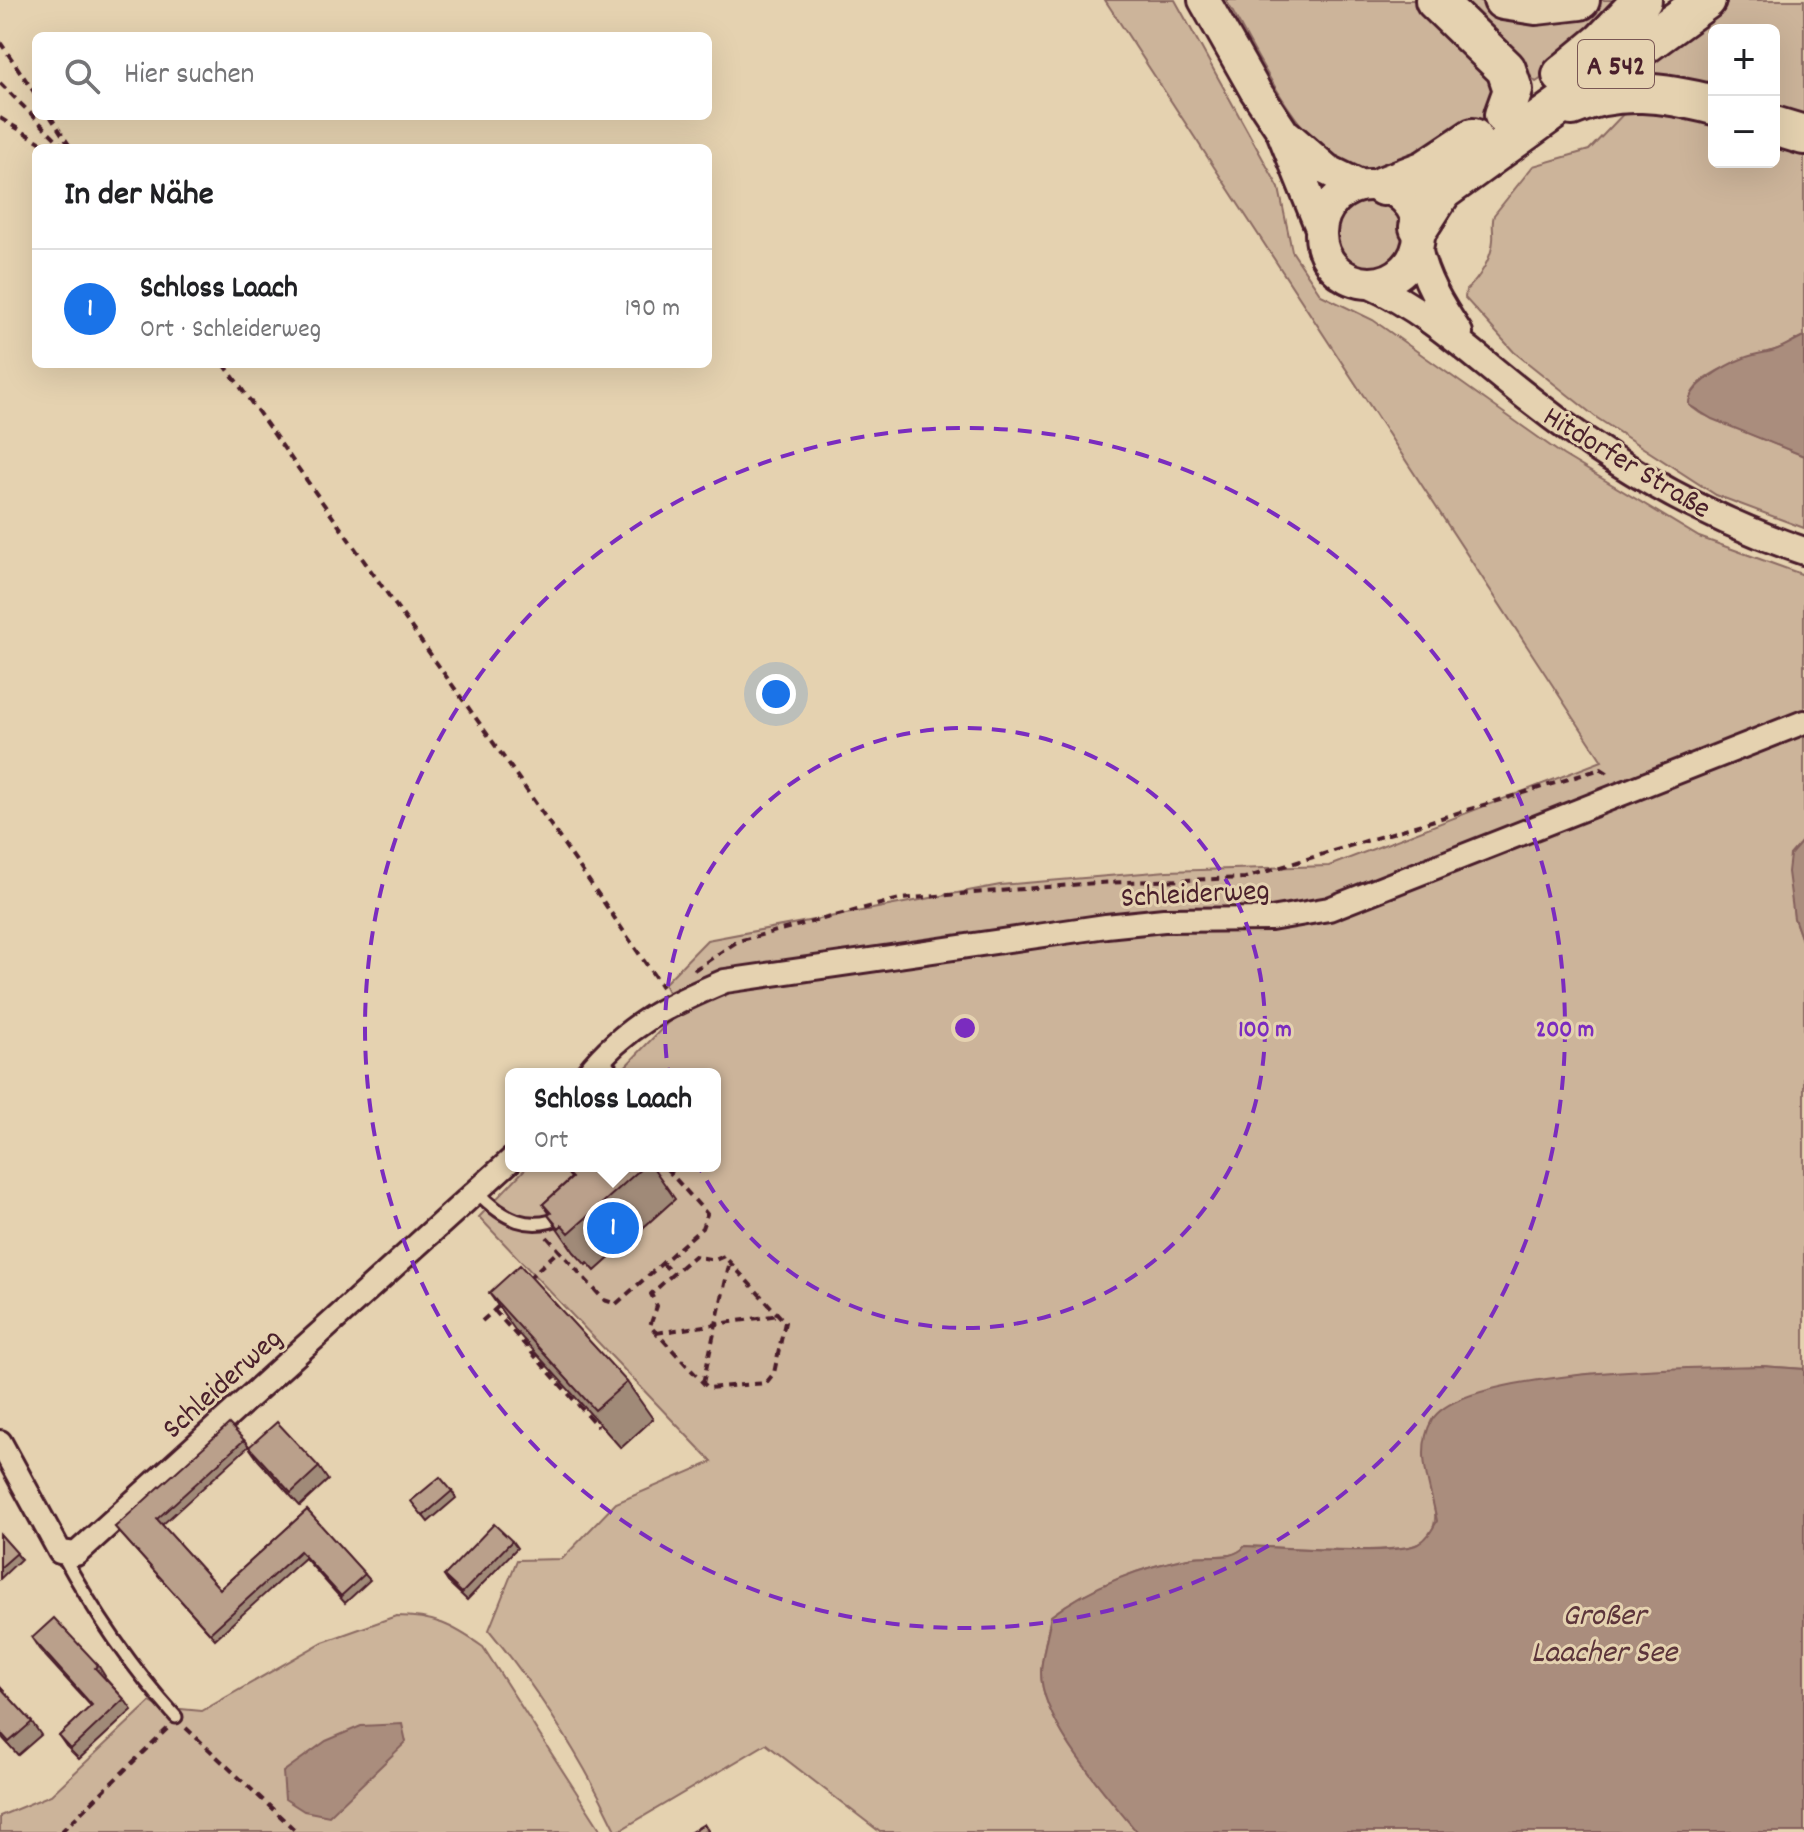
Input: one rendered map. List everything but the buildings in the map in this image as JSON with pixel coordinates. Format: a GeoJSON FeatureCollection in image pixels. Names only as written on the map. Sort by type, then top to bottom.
{"type":"FeatureCollection","features":[{"type":"Feature","properties":{"kind":"highway"},"geometry":{"type":"LineString","coordinates":[[1435,0],[1506,69],[1513,90],[1515,122],[1591,97],[1631,92],[1670,94],[1708,104]]}},
{"type":"Feature","properties":{"kind":"highway"},"geometry":{"type":"LineString","coordinates":[[1503,0],[1536,5],[1580,0]]}},
{"type":"Feature","properties":{"kind":"highway","name":"A 542"},"geometry":{"type":"LineString","coordinates":[[1419,237],[1442,191],[1625,20],[1642,0]]}},
{"type":"Feature","properties":{"kind":"highway","name":"A 542"},"geometry":{"type":"LineString","coordinates":[[1371,186],[1425,170],[1515,122],[1706,0]]}},
{"type":"Feature","properties":{"kind":"highway"},"geometry":{"type":"LineString","coordinates":[[1780,128],[1804,135]]}},
{"type":"Feature","properties":{"kind":"main road"},"geometry":{"type":"LineString","coordinates":[[1204,0],[1281,129],[1321,228],[1322,244],[1328,260],[1338,272],[1352,281],[1368,284],[1382,283],[1405,270],[1419,237],[1415,213],[1407,201],[1396,192],[1327,170],[1281,129]]}},
{"type":"Feature","properties":{"kind":"main road"},"geometry":{"type":"LineString","coordinates":[[1321,228],[1334,201],[1345,192],[1371,186]]}},
{"type":"Feature","properties":{"kind":"street","name":"Hitdorfer Straße"},"geometry":{"type":"LineString","coordinates":[[1419,237],[1422,266],[1467,346]]}},
{"type":"Feature","properties":{"kind":"street","name":"Hitdorfer Straße"},"geometry":{"type":"LineString","coordinates":[[1368,284],[1408,304],[1467,346],[1531,401],[1626,466],[1707,511],[1804,551]]}},
{"type":"Feature","properties":{"kind":"street","name":"Schleiderweg"},"geometry":{"type":"LineString","coordinates":[[601,1068],[632,1028],[670,1004],[725,981],[981,943],[1164,920],[1271,919],[1329,909],[1804,722]]}},
{"type":"Feature","properties":{"kind":"street","name":"Schleiderweg"},"geometry":{"type":"LineString","coordinates":[[60,1552],[76,1554],[505,1166]]}},
{"type":"Feature","properties":{"kind":"street"},"geometry":{"type":"LineString","coordinates":[[0,1442],[60,1552]]}},
{"type":"Feature","properties":{"kind":"lane"},"geometry":{"type":"LineString","coordinates":[[477,1192],[506,1217],[539,1225],[553,1222],[576,1207]]}},
{"type":"Feature","properties":{"kind":"lane"},"geometry":{"type":"LineString","coordinates":[[60,1552],[88,1602],[176,1717]]}},
{"type":"Feature","properties":{"kind":"path"},"geometry":{"type":"LineString","coordinates":[[0,42],[32,89]]}},
{"type":"Feature","properties":{"kind":"path"},"geometry":{"type":"LineString","coordinates":[[0,83],[32,115]]}},
{"type":"Feature","properties":{"kind":"path"},"geometry":{"type":"LineString","coordinates":[[0,118],[43,144]]}},
{"type":"Feature","properties":{"kind":"path"},"geometry":{"type":"LineString","coordinates":[[37,120],[61,144]]}},
{"type":"Feature","properties":{"kind":"path"},"geometry":{"type":"LineString","coordinates":[[53,120],[68,144]]}},
{"type":"Feature","properties":{"kind":"path"},"geometry":{"type":"LineString","coordinates":[[227,368],[512,769],[670,1004]]}},
{"type":"Feature","properties":{"kind":"path"},"geometry":{"type":"LineString","coordinates":[[693,971],[738,941],[900,899],[1096,883],[1245,878],[1601,769],[1633,790]]}},
{"type":"Feature","properties":{"kind":"path"},"geometry":{"type":"LineString","coordinates":[[539,1225],[558,1251],[604,1300],[616,1304],[702,1228],[707,1214],[669,1172]]}},
{"type":"Feature","properties":{"kind":"path"},"geometry":{"type":"LineString","coordinates":[[526,1281],[558,1251]]}},
{"type":"Feature","properties":{"kind":"path"},"geometry":{"type":"LineString","coordinates":[[694,1256],[715,1260],[724,1256],[730,1261],[785,1322],[774,1373],[766,1383],[708,1388],[650,1326],[657,1306],[651,1294],[694,1256]]}},
{"type":"Feature","properties":{"kind":"path"},"geometry":{"type":"LineString","coordinates":[[703,1383],[730,1261]]}},
{"type":"Feature","properties":{"kind":"path"},"geometry":{"type":"LineString","coordinates":[[662,1263],[673,1274]]}},
{"type":"Feature","properties":{"kind":"path"},"geometry":{"type":"LineString","coordinates":[[482,1321],[505,1301]]}},
{"type":"Feature","properties":{"kind":"path"},"geometry":{"type":"LineString","coordinates":[[494,1310],[598,1427]]}},
{"type":"Feature","properties":{"kind":"path"},"geometry":{"type":"LineString","coordinates":[[656,1333],[779,1315]]}},
{"type":"Feature","properties":{"kind":"path"},"geometry":{"type":"LineString","coordinates":[[61,1832],[164,1734],[176,1717],[297,1832]]}},
{"type":"Feature","properties":{"kind":"shaded area"},"geometry":{"type":"Polygon","coordinates":[[[1105,0],[1175,0],[1279,188],[1292,251],[1321,295],[1373,320],[1563,455],[1699,537],[1804,575],[1804,839],[1790,855],[1794,918],[1804,946],[1804,1369],[1762,1366],[1586,1374],[1480,1393],[1434,1505],[1434,1526],[1420,1543],[1408,1547],[1364,1550],[1245,1546],[1234,1554],[1193,1557],[1137,1572],[1066,1605],[1051,1616],[1041,1672],[1044,1692],[1063,1735],[1137,1832],[880,1832],[766,1744],[617,1832],[559,1727],[489,1630],[517,1560],[562,1559],[616,1503],[712,1462],[479,1217],[522,1172],[721,1172],[721,1068],[624,1068],[678,1012],[664,984],[707,940],[1000,885],[1167,871],[1329,866],[1602,761],[1105,0]]]}},
{"type":"Feature","properties":{"kind":"shaded area"},"geometry":{"type":"Polygon","coordinates":[[[1226,0],[1421,0],[1500,73],[1502,99],[1464,134],[1431,155],[1380,171],[1351,168],[1324,151],[1292,112],[1276,90],[1226,0]]]}},
{"type":"Feature","properties":{"kind":"shaded area"},"geometry":{"type":"Polygon","coordinates":[[[1448,0],[1478,0],[1501,9],[1632,0],[1565,63],[1536,82],[1448,0]]]}},
{"type":"Feature","properties":{"kind":"shaded area"},"geometry":{"type":"Polygon","coordinates":[[[1722,0],[1804,0],[1804,124],[1780,117],[1780,24],[1708,24],[1708,93],[1622,80],[1722,0]]]}},
{"type":"Feature","properties":{"kind":"shaded area"},"geometry":{"type":"Polygon","coordinates":[[[1629,108],[1708,119],[1708,168],[1780,168],[1780,140],[1804,147],[1804,336],[1779,349],[1737,362],[1710,375],[1692,393],[1689,405],[1700,413],[1804,456],[1804,528],[1716,495],[1597,418],[1514,352],[1465,298],[1466,290],[1480,274],[1490,254],[1494,215],[1533,166],[1589,150],[1629,108]]]}},
{"type":"Feature","properties":{"kind":"shaded area"},"geometry":{"type":"Polygon","coordinates":[[[1372,198],[1392,204],[1402,214],[1408,234],[1402,254],[1392,264],[1372,270],[1352,264],[1342,254],[1336,234],[1342,214],[1352,204],[1372,198]]]}},
{"type":"Feature","properties":{"kind":"shaded area"},"geometry":{"type":"Polygon","coordinates":[[[396,1616],[442,1623],[483,1647],[602,1832],[0,1832],[0,1816],[51,1795],[150,1702],[159,1707],[202,1711],[323,1642],[396,1616]]]}},
{"type":"Feature","properties":{"kind":"water"},"geometry":{"type":"Polygon","coordinates":[[[1804,336],[1804,456],[1712,419],[1689,405],[1694,390],[1719,370],[1744,358],[1779,349],[1804,336]]]}},
{"type":"Feature","properties":{"kind":"water"},"geometry":{"type":"Polygon","coordinates":[[[1804,839],[1804,946],[1794,918],[1788,872],[1790,855],[1804,839]]]}},
{"type":"Feature","properties":{"kind":"water","name":"Großer Laacher See"},"geometry":{"type":"Polygon","coordinates":[[[1762,1366],[1804,1369],[1804,1832],[1137,1832],[1063,1735],[1044,1692],[1041,1672],[1044,1651],[1051,1616],[1083,1595],[1156,1566],[1193,1557],[1234,1554],[1245,1546],[1386,1550],[1418,1544],[1437,1521],[1424,1457],[1424,1445],[1432,1420],[1453,1403],[1488,1390],[1586,1374],[1762,1366]]]}},
{"type":"Feature","properties":{"kind":"water"},"geometry":{"type":"Polygon","coordinates":[[[402,1724],[406,1742],[329,1816],[304,1811],[285,1799],[283,1772],[326,1741],[361,1726],[402,1724]]]}},
{"type":"Feature","properties":{"kind":"place","name":"Schloss Laach"},"geometry":{"type":"Point","coordinates":[613,1228]}}]}
